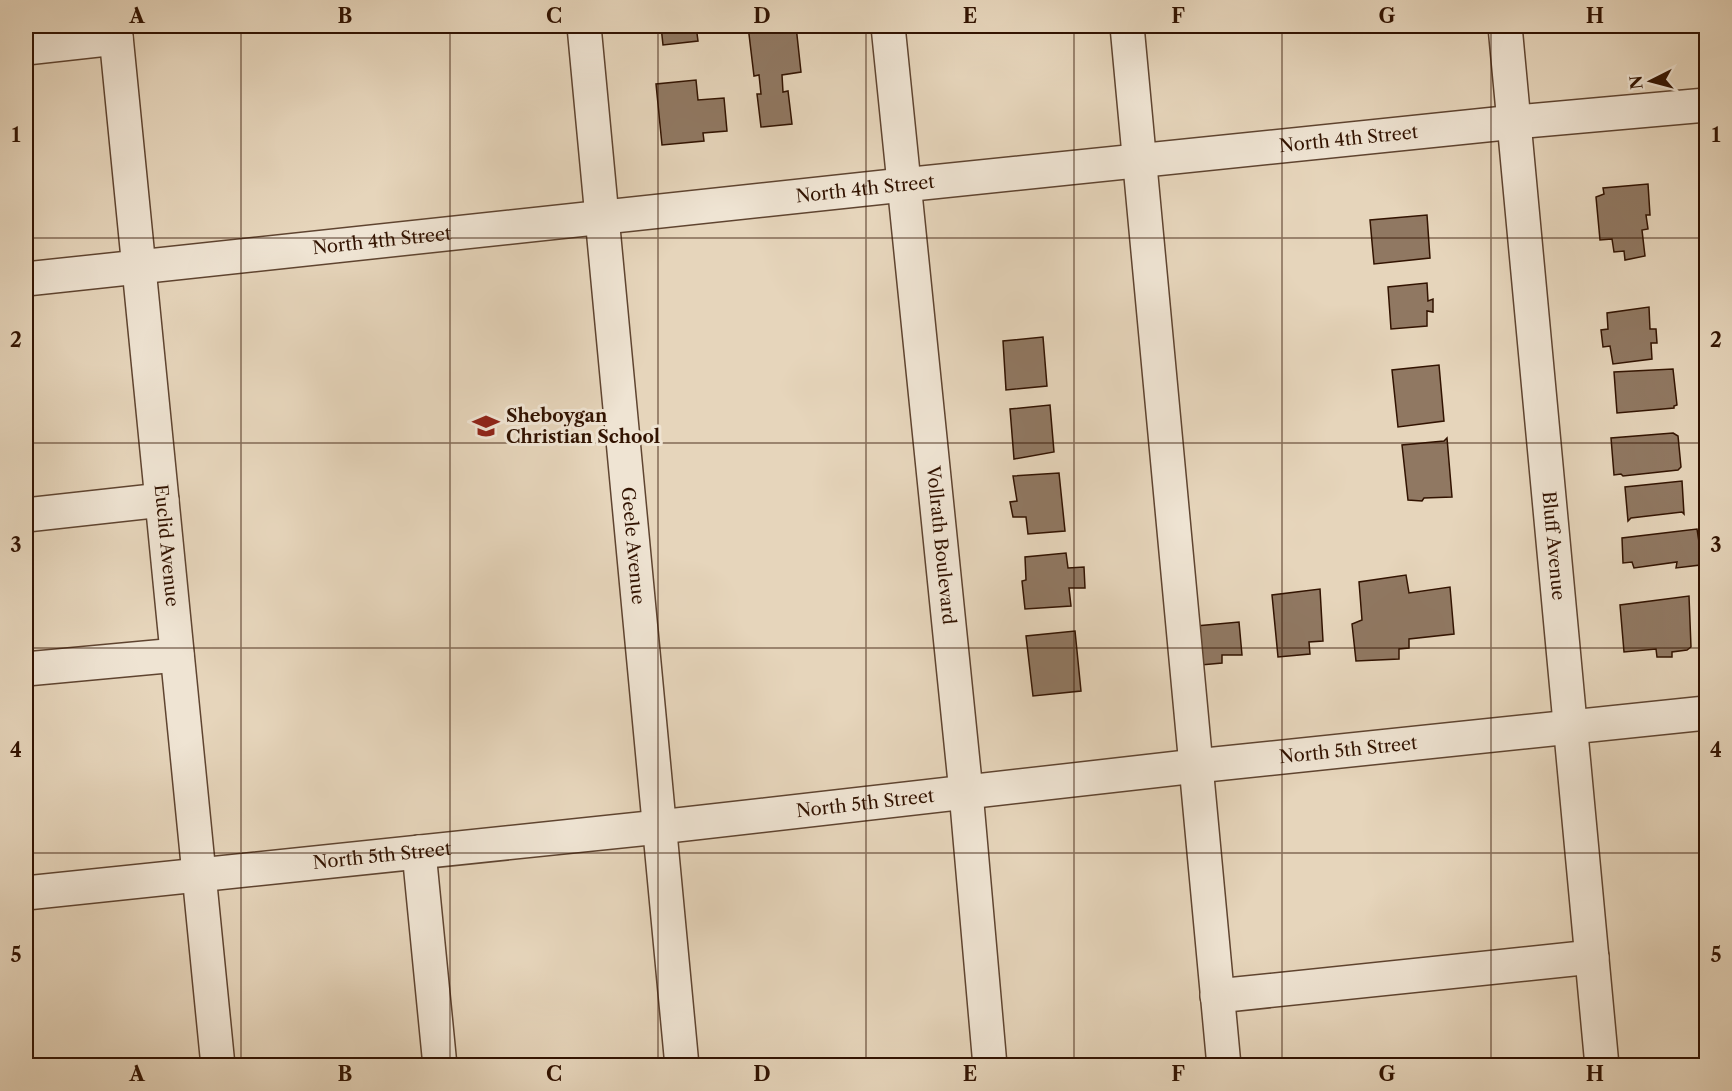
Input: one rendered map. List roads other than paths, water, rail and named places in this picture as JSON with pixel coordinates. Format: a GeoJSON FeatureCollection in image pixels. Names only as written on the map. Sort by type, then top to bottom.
{"type":"FeatureCollection","features":[{"type":"Feature","properties":{"kind":"street","name":"Geele Avenue"},"geometry":{"type":"LineString","coordinates":[[584,26],[682,1065]]}},
{"type":"Feature","properties":{"kind":"street","name":"Vollrath Boulevard"},"geometry":{"type":"LineString","coordinates":[[888,26],[966,792],[990,1065]]}},
{"type":"Feature","properties":{"kind":"street"},"geometry":{"type":"LineString","coordinates":[[1127,26],[1224,1065]]}},
{"type":"Feature","properties":{"kind":"street","name":"Bluff Avenue"},"geometry":{"type":"LineString","coordinates":[[1505,26],[1602,1065]]}},
{"type":"Feature","properties":{"kind":"street"},"geometry":{"type":"LineString","coordinates":[[26,48],[115,32]]}},
{"type":"Feature","properties":{"kind":"street","name":"Euclid Avenue"},"geometry":{"type":"LineString","coordinates":[[115,32],[218,1065]]}},
{"type":"Feature","properties":{"kind":"street","name":"North 4th Street"},"geometry":{"type":"LineString","coordinates":[[26,279],[903,185],[1515,122],[1707,105]]}},
{"type":"Feature","properties":{"kind":"street"},"geometry":{"type":"LineString","coordinates":[[26,516],[162,500]]}},
{"type":"Feature","properties":{"kind":"street"},"geometry":{"type":"LineString","coordinates":[[26,669],[177,655]]}},
{"type":"Feature","properties":{"kind":"street","name":"North 5th Street"},"geometry":{"type":"LineString","coordinates":[[26,893],[1707,713]]}},
{"type":"Feature","properties":{"kind":"street"},"geometry":{"type":"LineString","coordinates":[[419,852],[440,1065]]}},
{"type":"Feature","properties":{"kind":"street"},"geometry":{"type":"LineString","coordinates":[[1217,996],[1592,957]]}},
{"type":"Feature","properties":{"kind":"place","name":"Sheboygan Christian School"},"geometry":{"type":"Point","coordinates":[486,426]}}]}
